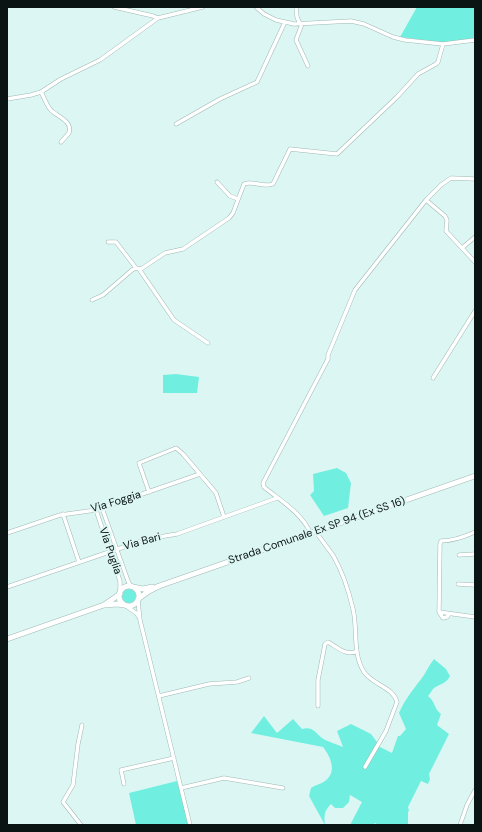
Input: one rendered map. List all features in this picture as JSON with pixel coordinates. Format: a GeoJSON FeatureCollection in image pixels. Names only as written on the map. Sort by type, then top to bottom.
{"type":"FeatureCollection","features":[{"type":"Feature","properties":{"kind":"main road","name":"Strada Comunale Ex SP 94 (Ex SS 16)"},"geometry":{"type":"LineString","coordinates":[[138,600],[149,591],[159,586],[475,476]]}},
{"type":"Feature","properties":{"kind":"main road","name":"Strada Comunale Ex SP 94 (Ex SS 16)"},"geometry":{"type":"LineString","coordinates":[[132,587],[143,588],[159,586]]}},
{"type":"Feature","properties":{"kind":"main road"},"geometry":{"type":"LineString","coordinates":[[7,639],[104,605],[117,604],[133,606],[138,600],[138,594],[132,587],[125,588],[104,605]]}},
{"type":"Feature","properties":{"kind":"main road"},"geometry":{"type":"LineString","coordinates":[[120,593],[120,600],[126,606]]}},
{"type":"Feature","properties":{"kind":"street"},"geometry":{"type":"LineString","coordinates":[[114,7],[158,18]]}},
{"type":"Feature","properties":{"kind":"street"},"geometry":{"type":"LineString","coordinates":[[7,99],[41,92],[61,79],[100,60],[158,18],[203,7]]}},
{"type":"Feature","properties":{"kind":"street"},"geometry":{"type":"LineString","coordinates":[[256,7],[264,14],[276,20],[285,22],[301,24],[351,20],[393,37],[405,40],[443,44],[475,40]]}},
{"type":"Feature","properties":{"kind":"street"},"geometry":{"type":"LineString","coordinates":[[296,7],[297,17],[301,24],[296,40],[308,66]]}},
{"type":"Feature","properties":{"kind":"street"},"geometry":{"type":"LineString","coordinates":[[176,124],[220,99],[257,82],[285,22]]}},
{"type":"Feature","properties":{"kind":"street"},"geometry":{"type":"LineString","coordinates":[[92,300],[103,295],[132,270],[137,268],[141,269],[165,253],[183,249],[229,218],[233,213],[244,184],[247,182],[268,186],[274,184],[290,149],[337,154],[397,97],[418,74],[438,62],[443,44]]}},
{"type":"Feature","properties":{"kind":"street"},"geometry":{"type":"LineString","coordinates":[[41,92],[50,109],[60,115],[69,126],[69,133],[61,142]]}},
{"type":"Feature","properties":{"kind":"street"},"geometry":{"type":"LineString","coordinates":[[365,767],[386,731],[397,702],[392,693],[371,679],[364,672],[358,658],[353,610],[343,577],[334,557],[300,517],[277,498],[263,485],[263,483],[328,359],[355,290],[426,200],[442,185],[451,178],[475,179]]}},
{"type":"Feature","properties":{"kind":"street"},"geometry":{"type":"LineString","coordinates":[[217,182],[230,196],[238,200]]}},
{"type":"Feature","properties":{"kind":"street"},"geometry":{"type":"LineString","coordinates":[[426,200],[445,216],[447,220],[446,231],[475,262]]}},
{"type":"Feature","properties":{"kind":"street"},"geometry":{"type":"LineString","coordinates":[[462,248],[475,237]]}},
{"type":"Feature","properties":{"kind":"street"},"geometry":{"type":"LineString","coordinates":[[108,242],[116,242],[137,268],[174,320],[208,343]]}},
{"type":"Feature","properties":{"kind":"street"},"geometry":{"type":"LineString","coordinates":[[433,378],[475,311]]}},
{"type":"Feature","properties":{"kind":"street"},"geometry":{"type":"LineString","coordinates":[[149,492],[139,463],[176,448],[183,454],[216,493],[224,517]]}},
{"type":"Feature","properties":{"kind":"street","name":"Via Foggia"},"geometry":{"type":"LineString","coordinates":[[7,533],[63,514],[96,510],[200,474]]}},
{"type":"Feature","properties":{"kind":"street","name":"Via Bari"},"geometry":{"type":"LineString","coordinates":[[7,587],[147,539],[177,534],[277,498]]}},
{"type":"Feature","properties":{"kind":"street","name":"Via Puglia"},"geometry":{"type":"LineString","coordinates":[[102,508],[132,587]]}},
{"type":"Feature","properties":{"kind":"street","name":"Via Puglia"},"geometry":{"type":"LineString","coordinates":[[96,510],[120,581],[120,593]]}},
{"type":"Feature","properties":{"kind":"street"},"geometry":{"type":"LineString","coordinates":[[63,514],[79,562]]}},
{"type":"Feature","properties":{"kind":"street"},"geometry":{"type":"LineString","coordinates":[[475,532],[462,538],[441,541],[440,544],[440,612],[475,617]]}},
{"type":"Feature","properties":{"kind":"street"},"geometry":{"type":"LineString","coordinates":[[459,555],[475,554]]}},
{"type":"Feature","properties":{"kind":"street"},"geometry":{"type":"LineString","coordinates":[[458,584],[475,585]]}},
{"type":"Feature","properties":{"kind":"street"},"geometry":{"type":"LineString","coordinates":[[138,600],[140,620],[190,825]]}},
{"type":"Feature","properties":{"kind":"street"},"geometry":{"type":"LineString","coordinates":[[126,606],[136,613],[140,620]]}},
{"type":"Feature","properties":{"kind":"street"},"geometry":{"type":"LineString","coordinates":[[318,706],[318,680],[325,644],[328,642],[348,654],[357,652]]}},
{"type":"Feature","properties":{"kind":"street"},"geometry":{"type":"LineString","coordinates":[[159,696],[209,684],[237,682],[249,678]]}},
{"type":"Feature","properties":{"kind":"street"},"geometry":{"type":"LineString","coordinates":[[81,825],[63,802],[73,785],[82,725]]}},
{"type":"Feature","properties":{"kind":"street"},"geometry":{"type":"LineString","coordinates":[[124,784],[121,770],[174,758]]}},
{"type":"Feature","properties":{"kind":"street"},"geometry":{"type":"LineString","coordinates":[[181,788],[224,778],[283,788]]}},
{"type":"Feature","properties":{"kind":"street"},"geometry":{"type":"LineString","coordinates":[[460,825],[467,805],[475,790]]}},
{"type":"Feature","properties":{"kind":"shaded area"},"geometry":{"type":"Polygon","coordinates":[[[417,7],[475,7],[475,38],[445,43],[400,37],[417,7]]]}},
{"type":"Feature","properties":{"kind":"shaded area"},"geometry":{"type":"Polygon","coordinates":[[[176,374],[199,377],[197,393],[163,393],[163,375],[176,374]]]}},
{"type":"Feature","properties":{"kind":"shaded area"},"geometry":{"type":"Polygon","coordinates":[[[337,468],[346,473],[351,483],[348,508],[324,516],[310,495],[314,491],[313,474],[337,468]]]}},
{"type":"Feature","properties":{"kind":"shaded area"},"geometry":{"type":"Polygon","coordinates":[[[129,589],[134,591],[136,596],[134,601],[129,603],[124,601],[122,596],[124,591],[129,589]]]}},
{"type":"Feature","properties":{"kind":"shaded area"},"geometry":{"type":"Polygon","coordinates":[[[434,659],[446,669],[450,676],[445,682],[434,688],[428,696],[441,714],[437,725],[449,734],[429,774],[430,779],[428,784],[421,781],[408,807],[408,825],[378,825],[375,823],[373,825],[350,825],[362,802],[350,795],[349,802],[343,808],[335,808],[331,804],[325,814],[325,825],[309,796],[311,788],[325,781],[331,773],[332,764],[323,747],[251,733],[264,716],[277,733],[293,719],[302,729],[311,729],[322,738],[343,747],[337,731],[351,724],[371,734],[377,742],[376,745],[392,753],[398,736],[400,736],[406,729],[399,713],[407,698],[434,659]]]}},
{"type":"Feature","properties":{"kind":"shaded area"},"geometry":{"type":"Polygon","coordinates":[[[177,781],[189,825],[136,825],[129,793],[177,781]]]}}]}
